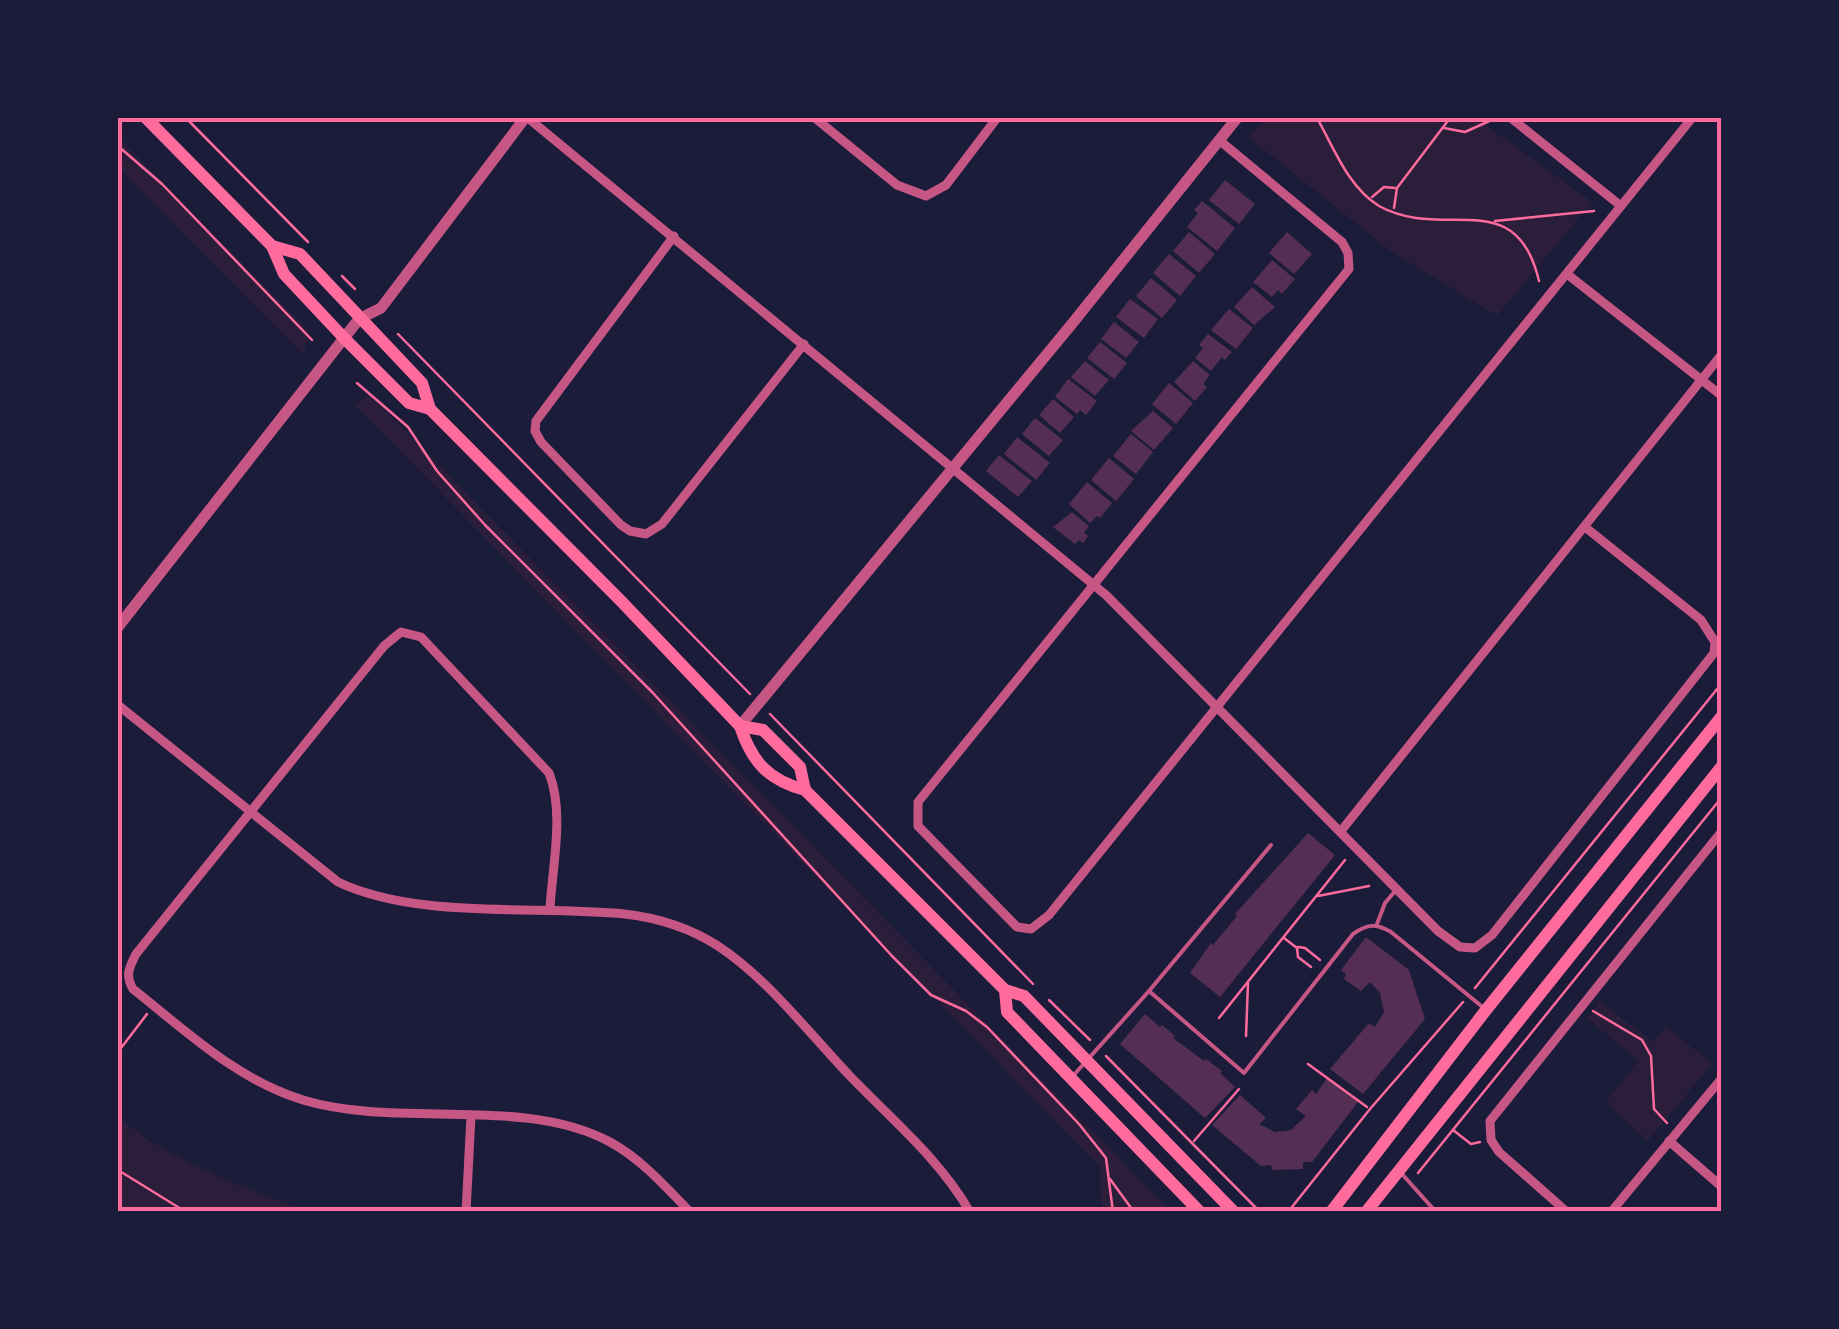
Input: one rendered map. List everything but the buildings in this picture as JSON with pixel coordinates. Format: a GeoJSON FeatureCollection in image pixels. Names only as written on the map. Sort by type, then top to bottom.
{"type":"FeatureCollection","features":[{"type":"Feature","properties":{"kind":"main road"},"geometry":{"type":"LineString","coordinates":[[146,118],[272,246],[284,274],[344,338],[409,403],[430,409]]}},
{"type":"Feature","properties":{"kind":"main road"},"geometry":{"type":"LineString","coordinates":[[272,246],[300,254],[422,384],[430,409],[740,726],[748,752],[778,783],[805,790],[1005,990],[1024,996],[1234,1212]]}},
{"type":"Feature","properties":{"kind":"main road"},"geometry":{"type":"LineString","coordinates":[[1331,1212],[1486,1010],[1722,716]]}},
{"type":"Feature","properties":{"kind":"main road"},"geometry":{"type":"LineString","coordinates":[[740,726],[764,730],[800,768],[805,790]]}},
{"type":"Feature","properties":{"kind":"main road"},"geometry":{"type":"LineString","coordinates":[[1366,1212],[1722,766]]}},
{"type":"Feature","properties":{"kind":"main road"},"geometry":{"type":"LineString","coordinates":[[1005,990],[1007,1012],[1200,1212]]}},
{"type":"Feature","properties":{"kind":"street"},"geometry":{"type":"LineString","coordinates":[[118,628],[344,338],[359,320],[381,308],[526,118],[1093,583],[1451,942],[1468,949],[1483,944],[1714,653],[1715,642],[1701,620],[1586,528]]}},
{"type":"Feature","properties":{"kind":"street"},"geometry":{"type":"LineString","coordinates":[[815,118],[897,185],[926,196],[946,185],[997,118]]}},
{"type":"Feature","properties":{"kind":"street"},"geometry":{"type":"LineString","coordinates":[[740,726],[1236,118]]}},
{"type":"Feature","properties":{"kind":"street"},"geometry":{"type":"LineString","coordinates":[[1511,118],[1621,206]]}},
{"type":"Feature","properties":{"kind":"street"},"geometry":{"type":"LineString","coordinates":[[1219,140],[1342,242],[1349,268],[918,802],[918,826],[1017,928],[1031,930],[1042,924],[1692,118]]}},
{"type":"Feature","properties":{"kind":"street"},"geometry":{"type":"LineString","coordinates":[[674,236],[536,421],[535,431],[541,442],[621,525],[646,534],[662,524],[804,344]]}},
{"type":"Feature","properties":{"kind":"street"},"geometry":{"type":"LineString","coordinates":[[1567,274],[1722,396]]}},
{"type":"Feature","properties":{"kind":"street"},"geometry":{"type":"LineString","coordinates":[[1341,831],[1722,354]]}},
{"type":"Feature","properties":{"kind":"street"},"geometry":{"type":"LineString","coordinates":[[550,909],[556,817],[550,774],[415,633],[408,631],[393,636],[249,811],[136,954],[127,979],[132,989],[247,1077],[285,1094],[336,1108],[557,1122],[613,1144],[663,1184],[690,1212]]}},
{"type":"Feature","properties":{"kind":"street"},"geometry":{"type":"LineString","coordinates":[[118,705],[338,882],[362,894],[420,905],[550,909],[662,920],[689,930],[739,962],[934,1160],[970,1212]]}},
{"type":"Feature","properties":{"kind":"street"},"geometry":{"type":"LineString","coordinates":[[1566,1212],[1499,1152],[1492,1140],[1490,1121],[1722,831]]}},
{"type":"Feature","properties":{"kind":"street"},"geometry":{"type":"LineString","coordinates":[[1611,1212],[1722,1078]]}},
{"type":"Feature","properties":{"kind":"street"},"geometry":{"type":"LineString","coordinates":[[466,1212],[471,1116]]}},
{"type":"Feature","properties":{"kind":"street"},"geometry":{"type":"LineString","coordinates":[[1673,1137],[1722,1188]]}},
{"type":"Feature","properties":{"kind":"lane"},"geometry":{"type":"LineString","coordinates":[[1071,1078],[1150,992],[1270,845]]}},
{"type":"Feature","properties":{"kind":"lane"},"geometry":{"type":"LineString","coordinates":[[1377,924],[1385,903],[1397,889]]}},
{"type":"Feature","properties":{"kind":"lane"},"geometry":{"type":"LineString","coordinates":[[1150,992],[1244,1072],[1352,934],[1377,924],[1486,1010]]}},
{"type":"Feature","properties":{"kind":"lane"},"geometry":{"type":"LineString","coordinates":[[1398,1170],[1436,1212]]}},
{"type":"Feature","properties":{"kind":"path"},"geometry":{"type":"LineString","coordinates":[[186,118],[316,250]]}},
{"type":"Feature","properties":{"kind":"path"},"geometry":{"type":"LineString","coordinates":[[1317,118],[1342,166],[1360,190],[1378,205],[1430,220],[1494,221],[1594,211]]}},
{"type":"Feature","properties":{"kind":"path"},"geometry":{"type":"LineString","coordinates":[[1393,210],[1398,188],[1450,118]]}},
{"type":"Feature","properties":{"kind":"path"},"geometry":{"type":"LineString","coordinates":[[1443,128],[1465,132],[1496,118]]}},
{"type":"Feature","properties":{"kind":"path"},"geometry":{"type":"LineString","coordinates":[[118,146],[162,184],[312,340]]}},
{"type":"Feature","properties":{"kind":"path"},"geometry":{"type":"LineString","coordinates":[[1371,198],[1384,188],[1398,188]]}},
{"type":"Feature","properties":{"kind":"path"},"geometry":{"type":"LineString","coordinates":[[1494,221],[1525,242],[1533,253],[1540,281]]}},
{"type":"Feature","properties":{"kind":"path"},"geometry":{"type":"LineString","coordinates":[[342,276],[355,289]]}},
{"type":"Feature","properties":{"kind":"path"},"geometry":{"type":"LineString","coordinates":[[398,334],[743,688]]}},
{"type":"Feature","properties":{"kind":"path"},"geometry":{"type":"LineString","coordinates":[[357,383],[408,427],[437,470],[485,525],[653,692],[892,956],[931,995],[966,1011],[987,1027],[1036,1075],[1106,1158],[1112,1212]]}},
{"type":"Feature","properties":{"kind":"path"},"geometry":{"type":"LineString","coordinates":[[1288,1212],[1722,682]]}},
{"type":"Feature","properties":{"kind":"path"},"geometry":{"type":"LineString","coordinates":[[773,717],[1036,987]]}},
{"type":"Feature","properties":{"kind":"path"},"geometry":{"type":"LineString","coordinates":[[1410,1183],[1722,797]]}},
{"type":"Feature","properties":{"kind":"path"},"geometry":{"type":"LineString","coordinates":[[1219,1018],[1345,860]]}},
{"type":"Feature","properties":{"kind":"path"},"geometry":{"type":"LineString","coordinates":[[1316,896],[1369,886]]}},
{"type":"Feature","properties":{"kind":"path"},"geometry":{"type":"LineString","coordinates":[[1283,938],[1327,966]]}},
{"type":"Feature","properties":{"kind":"path"},"geometry":{"type":"LineString","coordinates":[[1297,948],[1298,956],[1320,975]]}},
{"type":"Feature","properties":{"kind":"path"},"geometry":{"type":"LineString","coordinates":[[1246,1036],[1248,981]]}},
{"type":"Feature","properties":{"kind":"path"},"geometry":{"type":"LineString","coordinates":[[1048,999],[1260,1212]]}},
{"type":"Feature","properties":{"kind":"path"},"geometry":{"type":"LineString","coordinates":[[1584,1005],[1642,1040],[1651,1056],[1654,1109],[1673,1137]]}},
{"type":"Feature","properties":{"kind":"path"},"geometry":{"type":"LineString","coordinates":[[118,1052],[154,1006]]}},
{"type":"Feature","properties":{"kind":"path"},"geometry":{"type":"LineString","coordinates":[[1308,1064],[1370,1109]]}},
{"type":"Feature","properties":{"kind":"path"},"geometry":{"type":"LineString","coordinates":[[1192,1143],[1239,1089]]}},
{"type":"Feature","properties":{"kind":"path"},"geometry":{"type":"LineString","coordinates":[[1452,1130],[1471,1144],[1492,1140]]}},
{"type":"Feature","properties":{"kind":"path"},"geometry":{"type":"LineString","coordinates":[[118,1170],[186,1212]]}},
{"type":"Feature","properties":{"kind":"path"},"geometry":{"type":"LineString","coordinates":[[1109,1178],[1134,1212]]}},
{"type":"Feature","properties":{"kind":"shaded area"},"geometry":{"type":"Polygon","coordinates":[[[1265,118],[1476,118],[1592,202],[1497,316],[1389,250],[1249,138],[1265,118]]]}},
{"type":"Feature","properties":{"kind":"shaded area"},"geometry":{"type":"Polygon","coordinates":[[[118,137],[310,332],[303,355],[118,167],[118,137]]]}},
{"type":"Feature","properties":{"kind":"shaded area"},"geometry":{"type":"Polygon","coordinates":[[[370,395],[1171,1211],[1101,1211],[1100,1167],[355,405],[370,395]]]}},
{"type":"Feature","properties":{"kind":"shaded area"},"geometry":{"type":"Polygon","coordinates":[[[1600,1002],[1653,1042],[1666,1026],[1712,1064],[1648,1141],[1606,1102],[1638,1061],[1587,1018],[1600,1002]]]}},
{"type":"Feature","properties":{"kind":"shaded area"},"geometry":{"type":"Polygon","coordinates":[[[118,1117],[185,1160],[307,1211],[118,1211],[118,1117]]]}}]}
